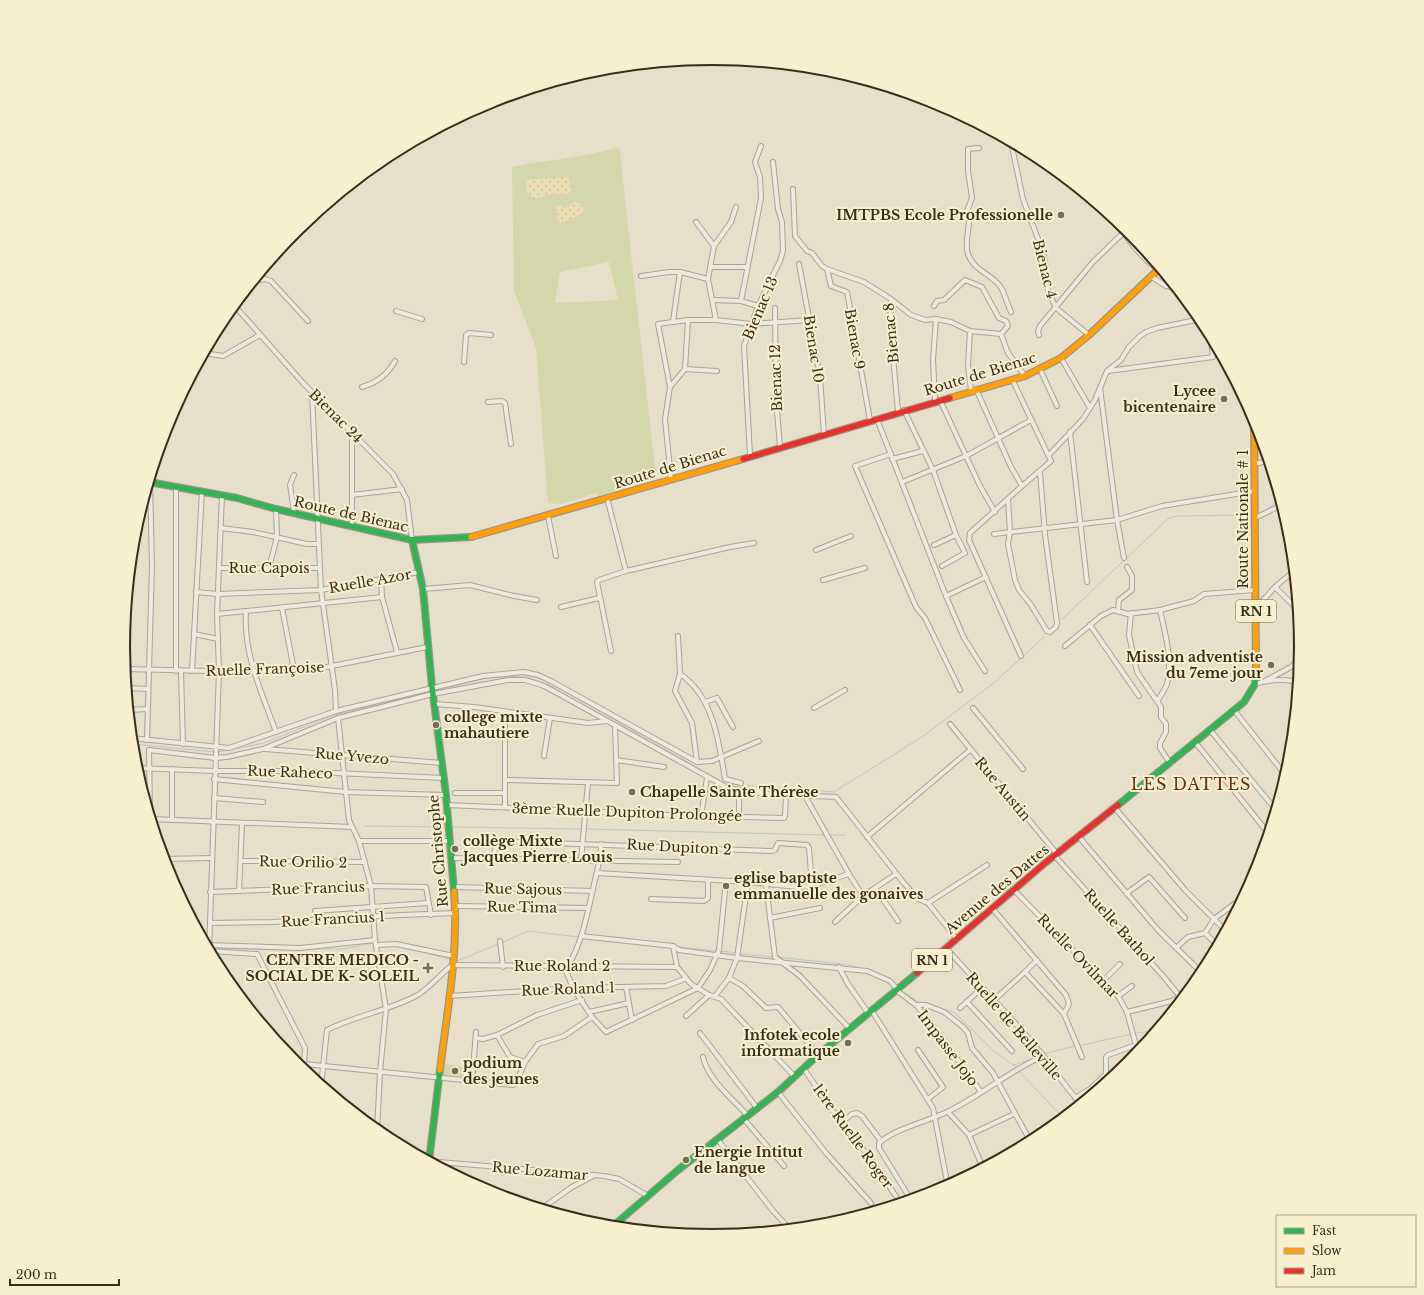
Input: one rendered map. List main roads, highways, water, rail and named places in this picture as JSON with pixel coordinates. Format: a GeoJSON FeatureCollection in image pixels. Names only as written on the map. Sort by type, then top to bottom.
{"type":"FeatureCollection","features":[{"type":"Feature","properties":{"kind":"main road","name":"Route de Bienac"},"geometry":{"type":"LineString","coordinates":[[153,483],[202,491],[412,540],[462,539],[496,532],[750,455],[937,400],[1025,376],[1061,358],[1156,271]]}},
{"type":"Feature","properties":{"kind":"main road","name":"Route Nationale # 1"},"geometry":{"type":"LineString","coordinates":[[1250,692],[1255,684],[1256,675],[1256,528],[1254,464],[1255,439]]}},
{"type":"Feature","properties":{"kind":"main road","name":"Rue Christophe"},"geometry":{"type":"LineString","coordinates":[[412,540],[423,589],[427,647],[446,795],[456,914],[453,965],[429,1156]]}},
{"type":"Feature","properties":{"kind":"main road","name":"Avenue des Dattes"},"geometry":{"type":"LineString","coordinates":[[618,1222],[678,1170],[778,1092],[818,1055],[871,1012],[992,908],[1234,710],[1250,692]]}},
{"type":"Feature","properties":{"kind":"waterway"},"geometry":{"type":"LineString","coordinates":[[1267,510],[1276,502]]}},
{"type":"Feature","properties":{"kind":"waterway"},"geometry":{"type":"LineString","coordinates":[[1061,620],[1169,518],[1177,516],[1252,515]]}},
{"type":"Feature","properties":{"kind":"waterway"},"geometry":{"type":"LineString","coordinates":[[435,691],[486,678],[525,676],[560,689],[726,784],[834,792],[922,737],[995,682],[1044,637]]}},
{"type":"Feature","properties":{"kind":"waterway"},"geometry":{"type":"LineString","coordinates":[[218,752],[264,743],[331,716],[430,692]]}},
{"type":"Feature","properties":{"kind":"waterway"},"geometry":{"type":"LineString","coordinates":[[138,745],[215,752]]}},
{"type":"Feature","properties":{"kind":"waterway"},"geometry":{"type":"LineString","coordinates":[[364,826],[446,827]]}},
{"type":"Feature","properties":{"kind":"waterway"},"geometry":{"type":"LineString","coordinates":[[451,827],[582,829]]}},
{"type":"Feature","properties":{"kind":"waterway"},"geometry":{"type":"LineString","coordinates":[[585,829],[824,835]]}},
{"type":"Feature","properties":{"kind":"waterway"},"geometry":{"type":"LineString","coordinates":[[831,835],[845,835]]}},
{"type":"Feature","properties":{"kind":"waterway"},"geometry":{"type":"LineString","coordinates":[[503,942],[528,931],[579,937]]}},
{"type":"Feature","properties":{"kind":"waterway"},"geometry":{"type":"LineString","coordinates":[[308,949],[344,949],[374,943]]}},
{"type":"Feature","properties":{"kind":"waterway"},"geometry":{"type":"LineString","coordinates":[[457,961],[498,944]]}},
{"type":"Feature","properties":{"kind":"waterway"},"geometry":{"type":"LineString","coordinates":[[678,947],[717,951]]}},
{"type":"Feature","properties":{"kind":"waterway"},"geometry":{"type":"LineString","coordinates":[[214,948],[269,949]]}},
{"type":"Feature","properties":{"kind":"waterway"},"geometry":{"type":"LineString","coordinates":[[416,950],[452,960]]}},
{"type":"Feature","properties":{"kind":"waterway"},"geometry":{"type":"LineString","coordinates":[[720,951],[737,953]]}},
{"type":"Feature","properties":{"kind":"waterway"},"geometry":{"type":"LineString","coordinates":[[740,954],[773,957]]}},
{"type":"Feature","properties":{"kind":"waterway"},"geometry":{"type":"LineString","coordinates":[[778,957],[848,965],[860,968]]}},
{"type":"Feature","properties":{"kind":"waterway"},"geometry":{"type":"LineString","coordinates":[[903,992],[920,1003]]}},
{"type":"Feature","properties":{"kind":"waterway"},"geometry":{"type":"LineString","coordinates":[[943,1009],[955,1013],[995,1052],[1016,1067]]}},
{"type":"Feature","properties":{"kind":"waterway"},"geometry":{"type":"LineString","coordinates":[[1135,1033],[1150,1032]]}},
{"type":"Feature","properties":{"kind":"waterway"},"geometry":{"type":"LineString","coordinates":[[1078,1046],[1132,1034]]}},
{"type":"Feature","properties":{"kind":"waterway"},"geometry":{"type":"LineString","coordinates":[[1043,1054],[1075,1046]]}},
{"type":"Feature","properties":{"kind":"waterway"},"geometry":{"type":"LineString","coordinates":[[1014,1065],[1039,1056]]}},
{"type":"Feature","properties":{"kind":"waterway"},"geometry":{"type":"LineString","coordinates":[[1019,1071],[1060,1115]]}},
{"type":"Feature","properties":{"kind":"place","name":"IMTPBS Ecole Professionelle"},"geometry":{"type":"Point","coordinates":[1061,215]}},
{"type":"Feature","properties":{"kind":"place","name":"Lycee bicentenaire"},"geometry":{"type":"Point","coordinates":[1224,399]}},
{"type":"Feature","properties":{"kind":"place","name":"Mission adventiste du 7eme jour"},"geometry":{"type":"Point","coordinates":[1271,665]}},
{"type":"Feature","properties":{"kind":"place","name":"college mixte mahautiere"},"geometry":{"type":"Point","coordinates":[436,725]}},
{"type":"Feature","properties":{"kind":"place","name":"Chapelle Sainte Thérèse"},"geometry":{"type":"Point","coordinates":[632,792]}},
{"type":"Feature","properties":{"kind":"place","name":"collège Mixte Jacques Pierre Louis"},"geometry":{"type":"Point","coordinates":[455,849]}},
{"type":"Feature","properties":{"kind":"place","name":"eglise baptiste emmanuelle des gonaives"},"geometry":{"type":"Point","coordinates":[726,886]}},
{"type":"Feature","properties":{"kind":"place","name":"CENTRE MEDICO - SOCIAL DE K- SOLEIL"},"geometry":{"type":"Point","coordinates":[428,968]}},
{"type":"Feature","properties":{"kind":"place","name":"Infotek ecole informatique"},"geometry":{"type":"Point","coordinates":[848,1043]}},
{"type":"Feature","properties":{"kind":"place","name":"podium des jeunes"},"geometry":{"type":"Point","coordinates":[455,1071]}},
{"type":"Feature","properties":{"kind":"place","name":"Energie Intitut de langue"},"geometry":{"type":"Point","coordinates":[686,1160]}},
{"type":"Feature","properties":{"kind":"district","name":"LES DATTES"},"geometry":{"type":"Point","coordinates":[1191,784]}}]}
